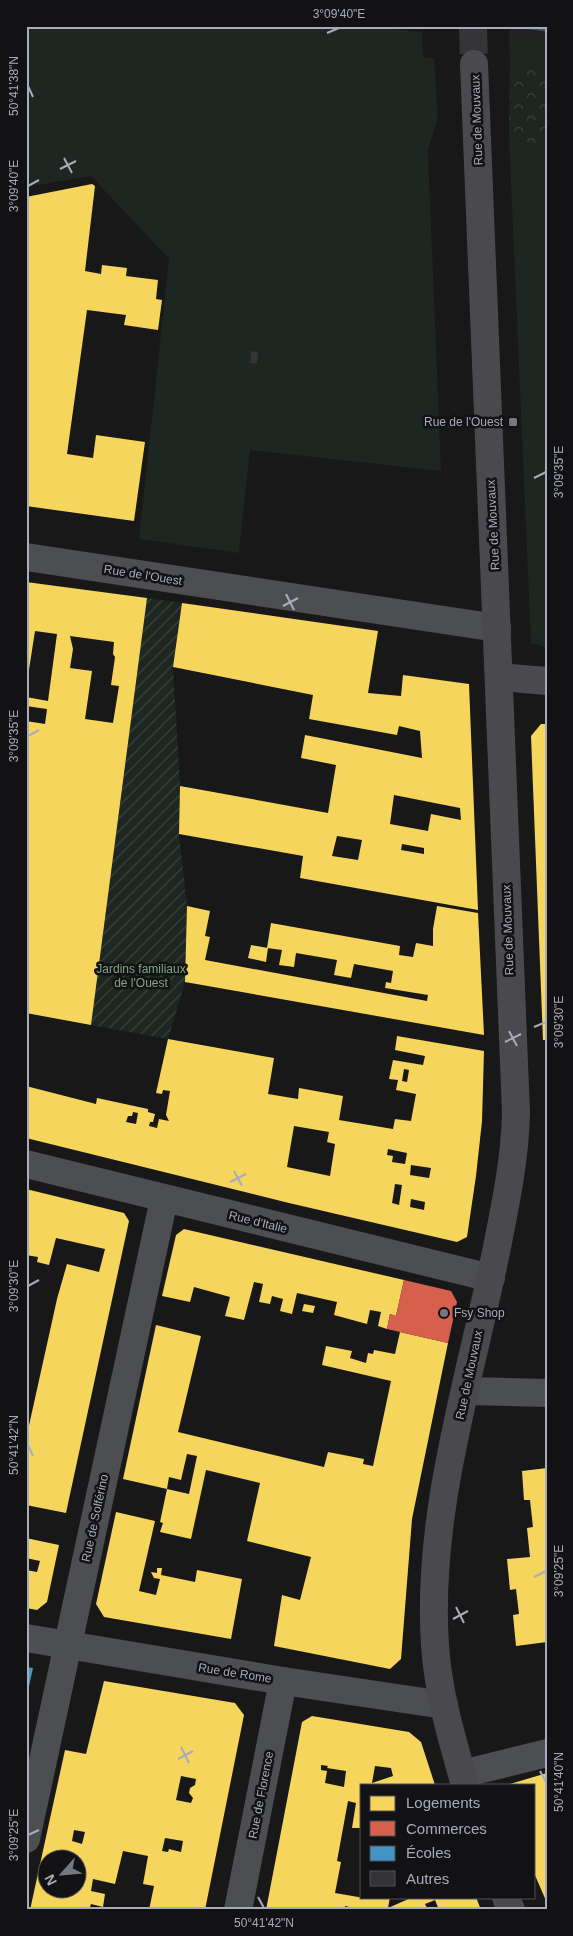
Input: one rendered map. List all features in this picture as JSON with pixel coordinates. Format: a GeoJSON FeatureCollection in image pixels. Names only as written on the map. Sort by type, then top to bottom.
{"type":"FeatureCollection","features":[{"type":"Feature","properties":{"kind":"main road","name":"Rue de Mouvaux"},"geometry":{"type":"LineString","coordinates":[[464,1780],[444,1705],[435,1644],[436,1559],[443,1504],[491,1278],[511,1171],[516,1121],[500,677],[474,64]]}},
{"type":"Feature","properties":{"kind":"main road"},"geometry":{"type":"LineString","coordinates":[[500,677],[547,681]]}},
{"type":"Feature","properties":{"kind":"main road"},"geometry":{"type":"LineString","coordinates":[[506,1898],[511,1910]]}},
{"type":"Feature","properties":{"kind":"street","name":"Rue de l'Ouest"},"geometry":{"type":"LineString","coordinates":[[26,557],[497,628]]}},
{"type":"Feature","properties":{"kind":"street","name":"Rue d'Italie"},"geometry":{"type":"LineString","coordinates":[[26,1164],[491,1278]]}},
{"type":"Feature","properties":{"kind":"street","name":"Rue de Solférino"},"geometry":{"type":"LineString","coordinates":[[26,1838],[164,1198]]}},
{"type":"Feature","properties":{"kind":"street"},"geometry":{"type":"LineString","coordinates":[[466,1391],[547,1393]]}},
{"type":"Feature","properties":{"kind":"street","name":"Rue de Rome"},"geometry":{"type":"LineString","coordinates":[[26,1638],[70,1632],[283,1681],[444,1705]]}},
{"type":"Feature","properties":{"kind":"street","name":"Rue de Florence"},"geometry":{"type":"LineString","coordinates":[[238,1910],[283,1681]]}},
{"type":"Feature","properties":{"kind":"street"},"geometry":{"type":"LineString","coordinates":[[464,1780],[547,1753]]}},
{"type":"Feature","properties":{"kind":"shaded area"},"geometry":{"type":"Polygon","coordinates":[[[509,26],[547,26],[547,40],[509,35],[509,26]]]}},
{"type":"Feature","properties":{"kind":"green space"},"geometry":{"type":"Polygon","coordinates":[[[26,26],[364,26],[422,32],[423,57],[434,58],[438,117],[428,150],[441,471],[250,450],[239,553],[139,539],[169,259],[91,176],[26,187],[26,26]]]}},
{"type":"Feature","properties":{"kind":"green space"},"geometry":{"type":"Polygon","coordinates":[[[509,35],[547,40],[547,70],[510,65],[509,35]]]}},
{"type":"Feature","properties":{"kind":"green space"},"geometry":{"type":"Polygon","coordinates":[[[510,65],[547,70],[547,149],[509,136],[510,65]]]}},
{"type":"Feature","properties":{"kind":"green space"},"geometry":{"type":"Polygon","coordinates":[[[509,136],[547,149],[547,647],[531,643],[509,136]]]}},
{"type":"Feature","properties":{"kind":"green space","name":"Jardins familiaux de l'Ouest"},"geometry":{"type":"Polygon","coordinates":[[[147,598],[182,603],[173,667],[180,786],[179,834],[187,906],[185,982],[168,1039],[91,1025],[147,598]]]}},
{"type":"Feature","properties":{"kind":"building: Logements"},"geometry":{"type":"Polygon","coordinates":[[[92,184],[95,186],[85,271],[101,274],[102,265],[127,268],[126,276],[158,280],[156,299],[162,300],[158,330],[124,325],[126,315],[87,310],[67,454],[93,458],[96,435],[145,442],[134,521],[26,506],[26,197],[92,184]]]}},
{"type":"Feature","properties":{"kind":"building: Logements"},"geometry":{"type":"Polygon","coordinates":[[[26,582],[147,598],[91,1025],[26,1013],[26,721],[45,724],[47,709],[26,706],[26,697],[48,701],[57,634],[35,631],[26,689],[26,582]],[[70,636],[73,649],[70,668],[92,671],[85,719],[113,723],[119,686],[111,685],[115,657],[113,654],[114,642],[70,636]]]}},
{"type":"Feature","properties":{"kind":"building: Logements"},"geometry":{"type":"Polygon","coordinates":[[[182,603],[378,631],[368,693],[401,696],[403,675],[469,684],[478,910],[300,878],[303,856],[179,834],[180,786],[328,813],[336,765],[301,758],[305,735],[422,758],[420,731],[399,726],[397,735],[309,719],[313,695],[173,667],[182,603]],[[394,795],[390,824],[428,831],[431,814],[461,820],[460,808],[394,795]],[[337,836],[332,856],[358,860],[362,840],[337,836]],[[402,844],[401,850],[424,854],[424,848],[402,844]]]}},
{"type":"Feature","properties":{"kind":"building: Logements"},"geometry":{"type":"Polygon","coordinates":[[[541,724],[547,724],[547,1040],[543,1040],[531,736],[541,724]]]}},
{"type":"Feature","properties":{"kind":"building: Logements"},"geometry":{"type":"Polygon","coordinates":[[[187,906],[210,911],[205,936],[210,937],[205,960],[427,1001],[428,995],[385,988],[386,982],[391,983],[393,971],[354,964],[351,978],[334,975],[337,960],[296,953],[294,967],[279,965],[282,950],[267,948],[271,923],[400,946],[399,955],[413,957],[416,943],[433,946],[433,929],[437,906],[478,913],[484,1035],[185,982],[187,906]]]}},
{"type":"Feature","properties":{"kind":"building: Logements"},"geometry":{"type":"Polygon","coordinates":[[[251,945],[268,948],[266,962],[248,958],[251,945]]]}},
{"type":"Feature","properties":{"kind":"building: Logements"},"geometry":{"type":"Polygon","coordinates":[[[397,1036],[484,1051],[482,1121],[476,1176],[467,1237],[457,1242],[26,1138],[26,1086],[96,1104],[97,1098],[148,1109],[148,1112],[155,1114],[153,1122],[150,1122],[149,1126],[157,1128],[159,1119],[169,1121],[166,1115],[170,1091],[163,1090],[162,1094],[156,1093],[168,1039],[274,1058],[268,1094],[298,1099],[299,1088],[343,1096],[339,1120],[393,1129],[395,1119],[411,1121],[416,1094],[396,1090],[398,1080],[389,1079],[393,1060],[423,1065],[425,1056],[395,1050],[397,1036]],[[404,1069],[402,1081],[407,1082],[409,1070],[404,1069]],[[133,1112],[132,1116],[128,1116],[126,1122],[136,1124],[138,1113],[133,1112]],[[294,1126],[287,1167],[330,1176],[335,1144],[327,1142],[329,1132],[294,1126]],[[388,1149],[387,1155],[393,1156],[392,1162],[405,1164],[407,1153],[388,1149]],[[411,1165],[410,1175],[429,1178],[431,1168],[411,1165]],[[395,1184],[392,1203],[399,1205],[402,1185],[395,1184]],[[411,1199],[410,1207],[424,1210],[425,1202],[411,1199]]]}},
{"type":"Feature","properties":{"kind":"building: Logements"},"geometry":{"type":"Polygon","coordinates":[[[26,1189],[124,1213],[129,1221],[66,1513],[26,1505],[26,1439],[57,1299],[67,1264],[99,1272],[105,1249],[56,1238],[49,1265],[37,1262],[38,1257],[26,1255],[26,1189]]]}},
{"type":"Feature","properties":{"kind":"building: Logements"},"geometry":{"type":"Polygon","coordinates":[[[184,1229],[404,1280],[396,1316],[390,1314],[387,1329],[378,1326],[381,1312],[370,1310],[367,1324],[334,1315],[337,1302],[297,1293],[292,1314],[280,1311],[283,1299],[272,1296],[270,1304],[259,1302],[263,1284],[254,1282],[244,1320],[225,1316],[230,1297],[194,1287],[190,1302],[162,1296],[176,1235],[184,1229]]]}},
{"type":"Feature","properties":{"kind":"building: Logements"},"geometry":{"type":"Polygon","coordinates":[[[304,1304],[315,1306],[313,1313],[302,1311],[304,1304]]]}},
{"type":"Feature","properties":{"kind":"building: Logements"},"geometry":{"type":"Polygon","coordinates":[[[156,1325],[201,1336],[178,1432],[324,1467],[328,1452],[364,1459],[363,1464],[373,1466],[391,1381],[322,1365],[326,1346],[352,1351],[350,1358],[366,1363],[368,1353],[373,1354],[374,1350],[395,1354],[400,1332],[448,1343],[412,1519],[401,1659],[390,1669],[274,1646],[282,1595],[300,1600],[311,1557],[247,1541],[260,1483],[206,1470],[191,1539],[160,1532],[163,1523],[160,1522],[167,1489],[123,1479],[156,1325]],[[187,1454],[181,1480],[169,1477],[167,1489],[189,1494],[197,1456],[187,1454]]]}},
{"type":"Feature","properties":{"kind":"building: Logements"},"geometry":{"type":"Polygon","coordinates":[[[547,1468],[547,1642],[516,1646],[513,1615],[519,1614],[516,1589],[510,1590],[507,1559],[530,1557],[527,1528],[533,1527],[530,1500],[524,1500],[522,1471],[547,1468]]]}},
{"type":"Feature","properties":{"kind":"building: Logements"},"geometry":{"type":"Polygon","coordinates":[[[116,1512],[155,1521],[139,1591],[156,1595],[160,1579],[154,1578],[151,1572],[157,1573],[157,1568],[162,1568],[161,1575],[195,1582],[197,1570],[242,1579],[231,1639],[104,1617],[96,1604],[116,1512]]]}},
{"type":"Feature","properties":{"kind":"building: Logements"},"geometry":{"type":"Polygon","coordinates":[[[26,1538],[59,1545],[47,1602],[37,1610],[26,1608],[26,1570],[37,1572],[40,1561],[26,1558],[26,1538]]]}},
{"type":"Feature","properties":{"kind":"building: Logements"},"geometry":{"type":"Polygon","coordinates":[[[104,1681],[235,1703],[244,1715],[205,1910],[149,1910],[154,1886],[143,1884],[148,1856],[123,1851],[115,1884],[93,1879],[91,1891],[105,1894],[103,1907],[91,1904],[89,1910],[30,1910],[38,1873],[38,1898],[88,1898],[88,1848],[44,1848],[65,1750],[86,1754],[104,1681]],[[181,1776],[176,1800],[191,1803],[193,1798],[189,1793],[190,1788],[195,1785],[196,1779],[181,1776]],[[74,1830],[72,1841],[82,1844],[85,1832],[74,1830]],[[165,1838],[162,1851],[168,1852],[169,1849],[181,1852],[183,1841],[165,1838]]]}},
{"type":"Feature","properties":{"kind":"building: Logements"},"geometry":{"type":"Polygon","coordinates":[[[312,1716],[409,1732],[421,1742],[435,1784],[360,1784],[360,1828],[352,1828],[356,1803],[348,1801],[337,1861],[341,1862],[335,1893],[360,1898],[390,1898],[388,1908],[411,1898],[476,1898],[481,1910],[439,1910],[435,1900],[425,1904],[428,1910],[362,1910],[345,1906],[345,1910],[266,1910],[302,1722],[312,1716]],[[321,1765],[321,1770],[327,1771],[325,1783],[344,1787],[346,1771],[327,1768],[328,1766],[321,1765]],[[375,1766],[372,1783],[393,1776],[391,1768],[375,1766]]]}},
{"type":"Feature","properties":{"kind":"building: Logements"},"geometry":{"type":"Polygon","coordinates":[[[547,1773],[547,1903],[536,1878],[536,1784],[510,1784],[547,1773]]]}},
{"type":"Feature","properties":{"kind":"building: Commerces"},"geometry":{"type":"Polygon","coordinates":[[[404,1280],[451,1291],[457,1302],[448,1343],[387,1329],[390,1314],[396,1316],[404,1280]]]}},
{"type":"Feature","properties":{"kind":"building: Écoles"},"geometry":{"type":"Polygon","coordinates":[[[26,1667],[33,1668],[27,1696],[26,1696],[26,1667]]]}},
{"type":"Feature","properties":{"kind":"building: Autres"},"geometry":{"type":"Polygon","coordinates":[[[251,351],[258,352],[257,364],[250,363],[251,351]]]}},
{"type":"Feature","properties":{"kind":"tunnel"},"geometry":{"type":"LineString","coordinates":[[473,26],[474,64]]}},
{"type":"Feature","properties":{"kind":"railway"},"geometry":{"type":"LineString","coordinates":[[527,26],[547,29]]}},
{"type":"Feature","properties":{"kind":"place","name":"Rue de l'Ouest"},"geometry":{"type":"Point","coordinates":[513,422]}},
{"type":"Feature","properties":{"kind":"place","name":"Fsy Shop"},"geometry":{"type":"Point","coordinates":[444,1313]}}]}
